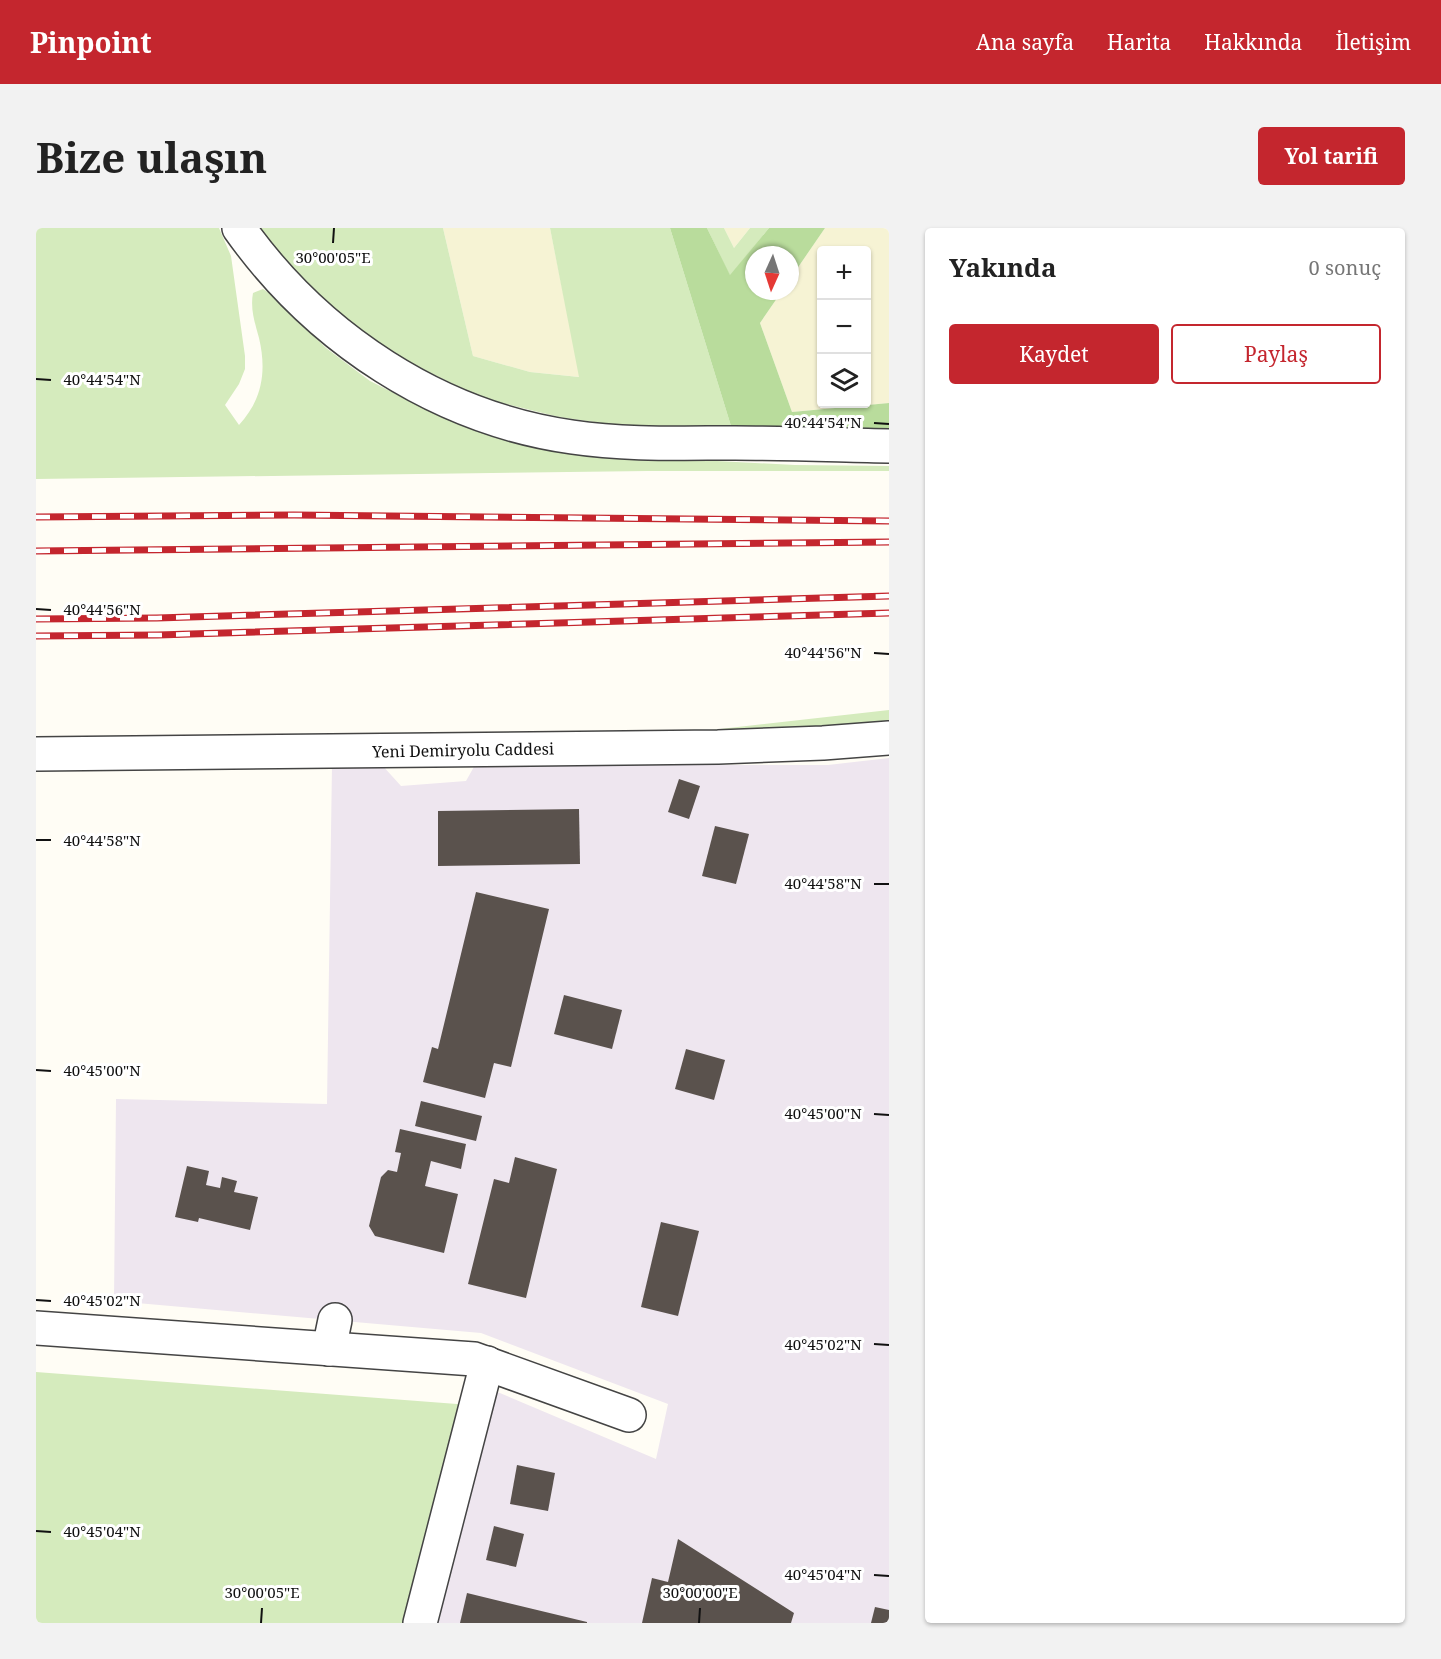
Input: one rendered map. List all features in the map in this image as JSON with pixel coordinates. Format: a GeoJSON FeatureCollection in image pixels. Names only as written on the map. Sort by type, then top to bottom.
{"type":"FeatureCollection","features":[{"type":"Feature","properties":{"kind":"street"},"geometry":{"type":"LineString","coordinates":[[240,228],[275,274],[302,302],[353,346],[400,377],[447,401],[492,419],[573,437],[652,445],[735,443],[889,446]]}},
{"type":"Feature","properties":{"kind":"street","name":"Yeni Demiryolu Caddesi"},"geometry":{"type":"LineString","coordinates":[[36,754],[718,747],[889,738]]}},
{"type":"Feature","properties":{"kind":"street"},"geometry":{"type":"LineString","coordinates":[[36,1328],[332,1335],[474,1359],[629,1415]]}},
{"type":"Feature","properties":{"kind":"street"},"geometry":{"type":"LineString","coordinates":[[420,1623],[487,1363]]}},
{"type":"Feature","properties":{"kind":"shaded area"},"geometry":{"type":"Polygon","coordinates":[[[443,228],[550,228],[580,377],[530,372],[473,356],[443,228]]]}},
{"type":"Feature","properties":{"kind":"shaded area"},"geometry":{"type":"Polygon","coordinates":[[[724,228],[750,228],[734,248],[724,228]]]}},
{"type":"Feature","properties":{"kind":"shaded area"},"geometry":{"type":"Polygon","coordinates":[[[825,228],[889,228],[889,403],[871,405],[871,246],[817,246],[817,408],[835,408],[792,412],[760,323],[776,300],[799,300],[799,266],[825,228]]]}},
{"type":"Feature","properties":{"kind":"shaded area"},"geometry":{"type":"Polygon","coordinates":[[[889,758],[889,1623],[411,1623],[476,1383],[656,1459],[668,1404],[481,1333],[114,1301],[116,1099],[327,1104],[332,765],[382,765],[401,786],[466,781],[475,765],[828,765],[889,758]]]}},
{"type":"Feature","properties":{"kind":"green space"},"geometry":{"type":"Polygon","coordinates":[[[36,228],[219,228],[231,256],[245,356],[245,369],[239,384],[225,405],[239,425],[253,406],[261,385],[261,350],[253,316],[252,299],[253,293],[263,289],[275,297],[326,348],[370,381],[426,409],[506,440],[604,455],[795,465],[889,466],[889,471],[648,471],[36,479],[36,228]]]}},
{"type":"Feature","properties":{"kind":"green space"},"geometry":{"type":"Polygon","coordinates":[[[260,228],[443,228],[473,356],[530,372],[579,377],[550,228],[670,228],[731,426],[759,431],[609,424],[559,417],[481,398],[393,354],[362,334],[286,266],[260,228]]]}},
{"type":"Feature","properties":{"kind":"green space"},"geometry":{"type":"Polygon","coordinates":[[[670,228],[707,228],[730,275],[745,257],[745,300],[776,300],[760,323],[792,412],[835,408],[871,408],[871,405],[889,403],[889,434],[759,431],[731,426],[670,228]]]}},
{"type":"Feature","properties":{"kind":"green space"},"geometry":{"type":"Polygon","coordinates":[[[707,228],[724,228],[734,248],[750,228],[769,228],[754,246],[745,246],[745,258],[730,276],[707,228]]]}},
{"type":"Feature","properties":{"kind":"green space"},"geometry":{"type":"Polygon","coordinates":[[[769,228],[825,228],[799,266],[799,246],[754,246],[769,228]]]}},
{"type":"Feature","properties":{"kind":"green space"},"geometry":{"type":"Polygon","coordinates":[[[889,710],[889,723],[860,726],[711,730],[889,710]]]}},
{"type":"Feature","properties":{"kind":"green space"},"geometry":{"type":"Polygon","coordinates":[[[36,1372],[470,1405],[411,1623],[36,1623],[36,1372]]]}},
{"type":"Feature","properties":{"kind":"building"},"geometry":{"type":"Polygon","coordinates":[[[679,779],[700,786],[689,819],[668,812],[679,779]]]}},
{"type":"Feature","properties":{"kind":"building"},"geometry":{"type":"Polygon","coordinates":[[[579,809],[580,864],[438,866],[438,811],[579,809]]]}},
{"type":"Feature","properties":{"kind":"building"},"geometry":{"type":"Polygon","coordinates":[[[715,826],[749,834],[736,884],[702,876],[715,826]]]}},
{"type":"Feature","properties":{"kind":"building"},"geometry":{"type":"Polygon","coordinates":[[[476,892],[549,909],[511,1067],[494,1063],[485,1098],[423,1082],[432,1047],[438,1049],[476,892]]]}},
{"type":"Feature","properties":{"kind":"building"},"geometry":{"type":"Polygon","coordinates":[[[564,995],[622,1010],[612,1049],[554,1034],[564,995]]]}},
{"type":"Feature","properties":{"kind":"building"},"geometry":{"type":"Polygon","coordinates":[[[686,1049],[725,1060],[714,1100],[675,1089],[686,1049]]]}},
{"type":"Feature","properties":{"kind":"building"},"geometry":{"type":"Polygon","coordinates":[[[421,1101],[482,1116],[476,1141],[415,1126],[421,1101]]]}},
{"type":"Feature","properties":{"kind":"building"},"geometry":{"type":"Polygon","coordinates":[[[400,1129],[466,1144],[461,1169],[431,1161],[425,1186],[458,1194],[444,1253],[375,1236],[369,1226],[381,1177],[388,1170],[397,1172],[401,1153],[395,1152],[400,1129]]]}},
{"type":"Feature","properties":{"kind":"building"},"geometry":{"type":"Polygon","coordinates":[[[515,1157],[557,1169],[526,1298],[468,1284],[494,1179],[509,1183],[515,1157]]]}},
{"type":"Feature","properties":{"kind":"building"},"geometry":{"type":"Polygon","coordinates":[[[187,1166],[209,1171],[206,1185],[220,1188],[222,1177],[237,1181],[234,1192],[258,1197],[250,1230],[199,1218],[198,1222],[175,1217],[187,1166]]]}},
{"type":"Feature","properties":{"kind":"building"},"geometry":{"type":"Polygon","coordinates":[[[661,1222],[699,1231],[678,1316],[641,1307],[661,1222]]]}},
{"type":"Feature","properties":{"kind":"building"},"geometry":{"type":"Polygon","coordinates":[[[517,1465],[555,1473],[548,1511],[510,1504],[517,1465]]]}},
{"type":"Feature","properties":{"kind":"building"},"geometry":{"type":"Polygon","coordinates":[[[494,1526],[524,1534],[516,1567],[486,1560],[494,1526]]]}},
{"type":"Feature","properties":{"kind":"building"},"geometry":{"type":"Polygon","coordinates":[[[678,1539],[794,1613],[791,1623],[642,1623],[652,1578],[668,1582],[678,1539]]]}},
{"type":"Feature","properties":{"kind":"building"},"geometry":{"type":"Polygon","coordinates":[[[467,1593],[587,1622],[587,1623],[460,1623],[467,1593]]]}},
{"type":"Feature","properties":{"kind":"building"},"geometry":{"type":"Polygon","coordinates":[[[875,1607],[889,1610],[889,1623],[871,1623],[875,1607]]]}},
{"type":"Feature","properties":{"kind":"railway"},"geometry":{"type":"LineString","coordinates":[[36,517],[294,515],[889,521]]}},
{"type":"Feature","properties":{"kind":"railway"},"geometry":{"type":"LineString","coordinates":[[36,551],[889,542]]}},
{"type":"Feature","properties":{"kind":"railway"},"geometry":{"type":"LineString","coordinates":[[36,619],[157,618],[889,596]]}},
{"type":"Feature","properties":{"kind":"railway"},"geometry":{"type":"LineString","coordinates":[[36,636],[158,635],[889,613]]}}]}
